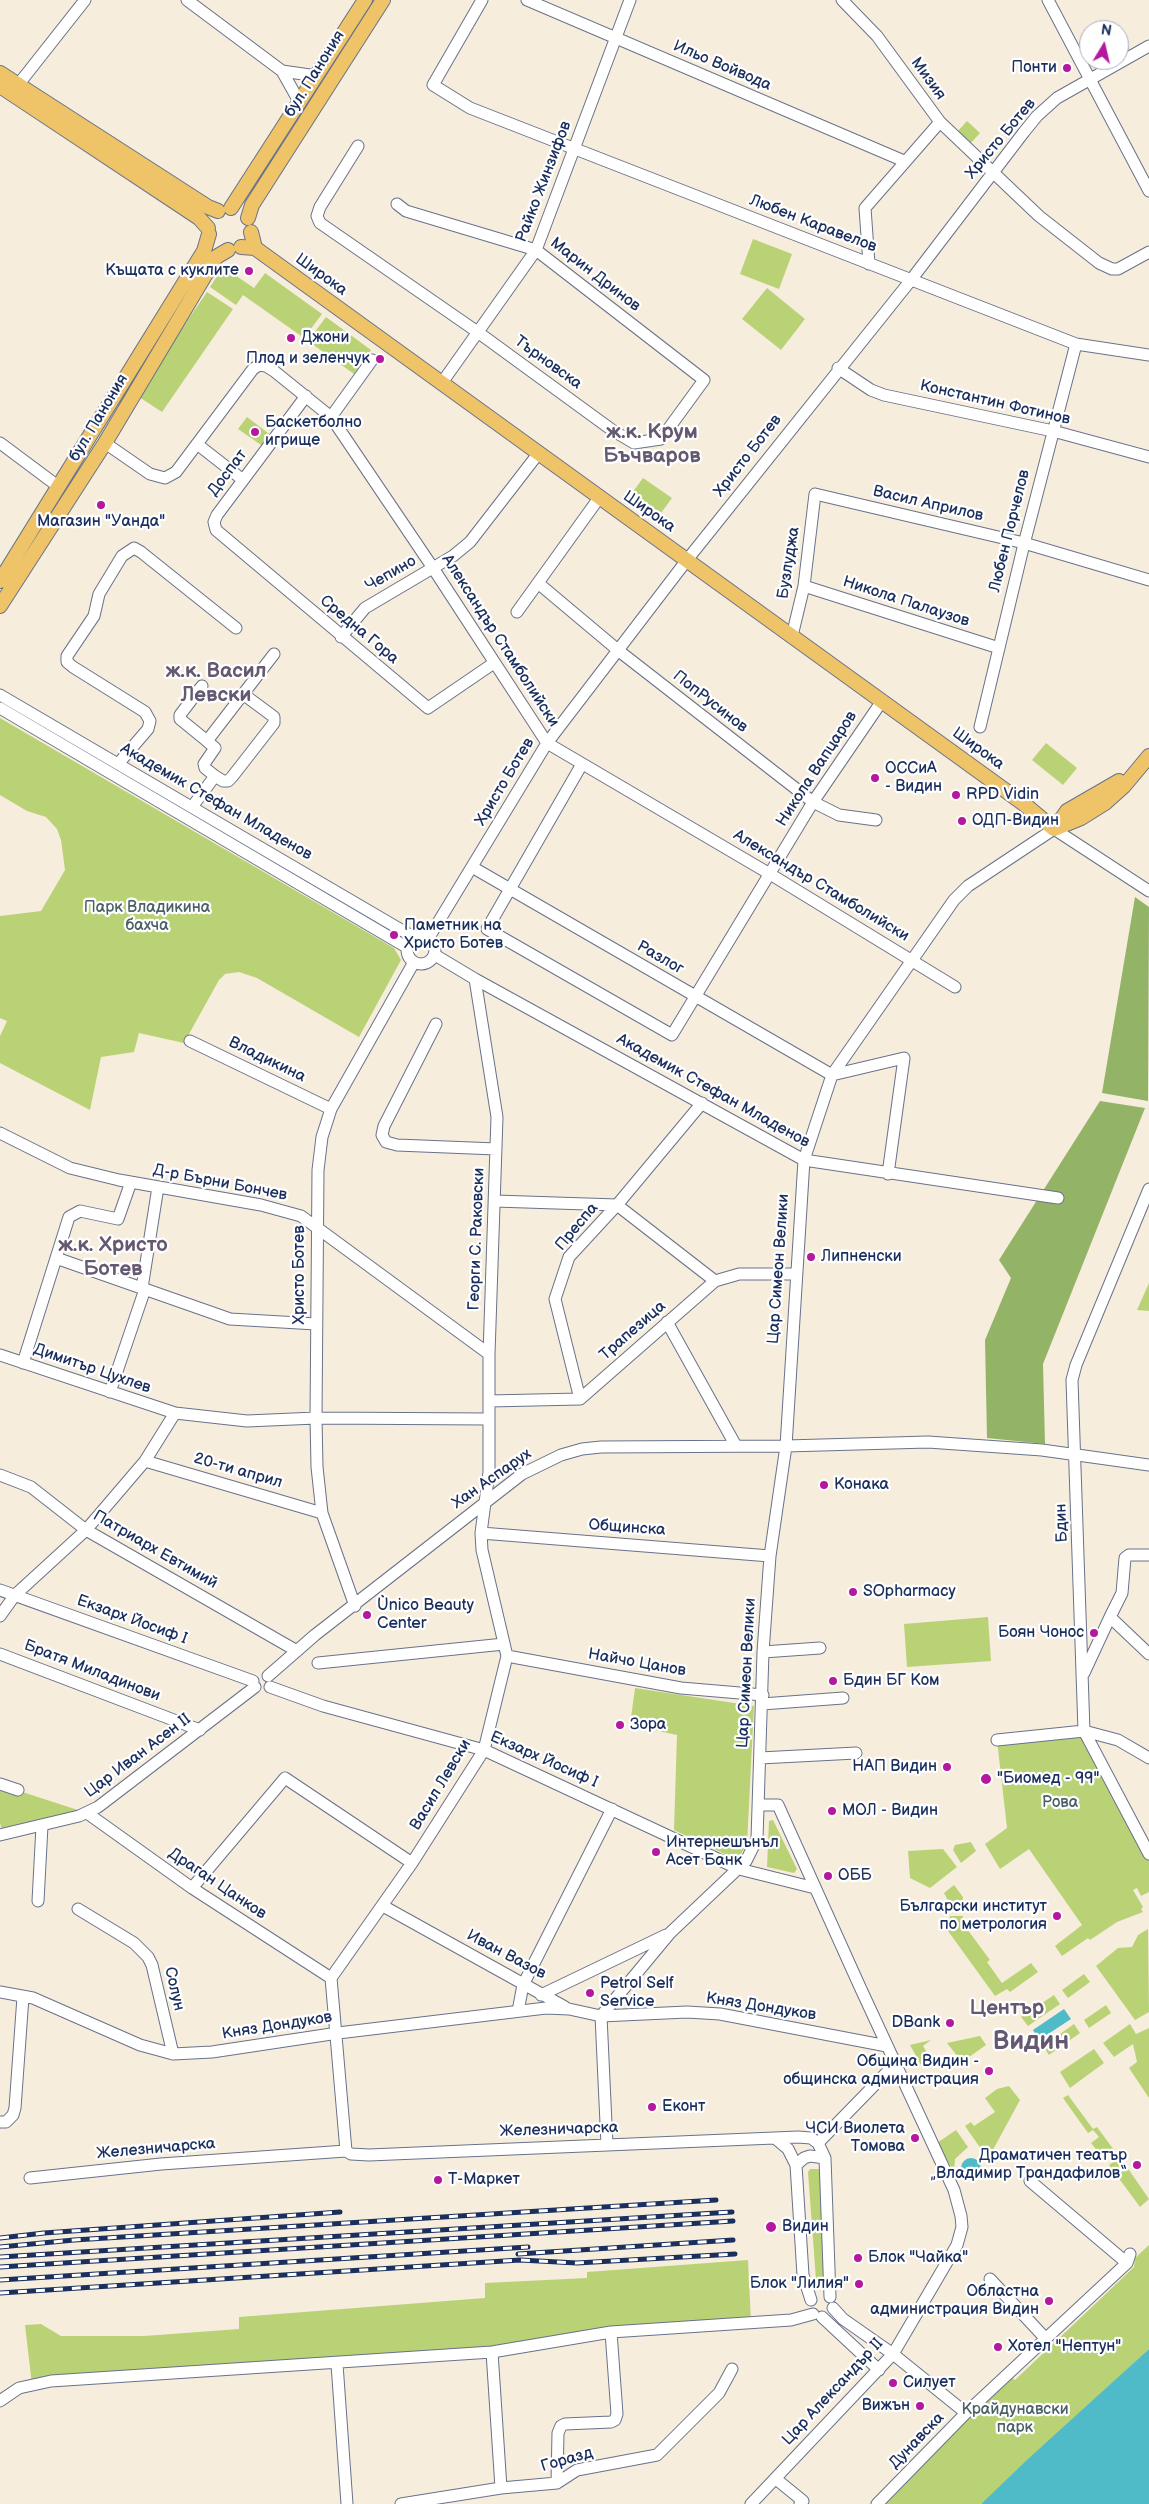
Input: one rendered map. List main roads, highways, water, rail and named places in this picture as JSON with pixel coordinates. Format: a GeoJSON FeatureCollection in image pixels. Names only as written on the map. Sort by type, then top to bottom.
{"type":"FeatureCollection","features":[{"type":"Feature","properties":{"kind":"main road","name":"бул. Панония"},"geometry":{"type":"LineString","coordinates":[[0,581],[204,251],[211,218],[225,210],[300,103],[365,0]]}},
{"type":"Feature","properties":{"kind":"main road","name":"бул. Панония"},"geometry":{"type":"LineString","coordinates":[[0,606],[105,443],[216,257],[247,241],[252,205],[383,0]]}},
{"type":"Feature","properties":{"kind":"main road"},"geometry":{"type":"LineString","coordinates":[[0,73],[10,88],[199,218],[218,247],[234,249],[255,248],[249,225],[241,211],[208,207],[10,88]]}},
{"type":"Feature","properties":{"kind":"main road","name":"Широка"},"geometry":{"type":"LineString","coordinates":[[255,248],[1024,804],[1054,829]]}},
{"type":"Feature","properties":{"kind":"main road","name":"Цар Симеон Велики"},"geometry":{"type":"LineString","coordinates":[[1054,829],[1080,818],[1105,803],[1124,786],[1147,758]]}},
{"type":"Feature","properties":{"kind":"water"},"geometry":{"type":"Polygon","coordinates":[[[1064,2009],[1071,2019],[1039,2040],[1033,2030],[1064,2009]]]}},
{"type":"Feature","properties":{"kind":"water"},"geometry":{"type":"Polygon","coordinates":[[[967,2158],[975,2158],[981,2164],[981,2172],[975,2178],[967,2178],[961,2172],[961,2164],[967,2158]]]}},
{"type":"Feature","properties":{"kind":"water"},"geometry":{"type":"Polygon","coordinates":[[[1149,2349],[1149,2504],[981,2504],[1028,2459],[1149,2349]]]}},
{"type":"Feature","properties":{"kind":"railway"},"geometry":{"type":"LineString","coordinates":[[0,2247],[74,2240],[716,2200]]}},
{"type":"Feature","properties":{"kind":"railway"},"geometry":{"type":"LineString","coordinates":[[0,2238],[44,2233],[340,2212]]}},
{"type":"Feature","properties":{"kind":"railway"},"geometry":{"type":"LineString","coordinates":[[0,2257],[732,2212]]}},
{"type":"Feature","properties":{"kind":"railway"},"geometry":{"type":"LineString","coordinates":[[0,2267],[733,2221]]}},
{"type":"Feature","properties":{"kind":"railway"},"geometry":{"type":"LineString","coordinates":[[518,2254],[733,2240]]}},
{"type":"Feature","properties":{"kind":"railway"},"geometry":{"type":"LineString","coordinates":[[0,2280],[528,2247]]}},
{"type":"Feature","properties":{"kind":"railway"},"geometry":{"type":"LineString","coordinates":[[0,2293],[520,2260],[577,2263],[735,2254]]}},
{"type":"Feature","properties":{"kind":"place","name":"Понти"},"geometry":{"type":"Point","coordinates":[1067,68]}},
{"type":"Feature","properties":{"kind":"place","name":"Къщата с куклите"},"geometry":{"type":"Point","coordinates":[249,271]}},
{"type":"Feature","properties":{"kind":"place","name":"Джони"},"geometry":{"type":"Point","coordinates":[291,338]}},
{"type":"Feature","properties":{"kind":"place","name":"Плод и зеленчук"},"geometry":{"type":"Point","coordinates":[380,359]}},
{"type":"Feature","properties":{"kind":"place","name":"Баскетболно игрище"},"geometry":{"type":"Point","coordinates":[255,432]}},
{"type":"Feature","properties":{"kind":"place","name":"Магазин \"Уанда\""},"geometry":{"type":"Point","coordinates":[101,505]}},
{"type":"Feature","properties":{"kind":"place","name":"ОССиА - Видин"},"geometry":{"type":"Point","coordinates":[875,778]}},
{"type":"Feature","properties":{"kind":"place","name":"RPD Vidin"},"geometry":{"type":"Point","coordinates":[956,795]}},
{"type":"Feature","properties":{"kind":"place","name":"ОДП-Видин"},"geometry":{"type":"Point","coordinates":[962,821]}},
{"type":"Feature","properties":{"kind":"place","name":"Паметник на Христо Ботев"},"geometry":{"type":"Point","coordinates":[394,935]}},
{"type":"Feature","properties":{"kind":"place","name":"Липненски"},"geometry":{"type":"Point","coordinates":[811,1257]}},
{"type":"Feature","properties":{"kind":"place","name":"Конака"},"geometry":{"type":"Point","coordinates":[824,1485]}},
{"type":"Feature","properties":{"kind":"place","name":"SOpharmacy"},"geometry":{"type":"Point","coordinates":[853,1592]}},
{"type":"Feature","properties":{"kind":"place","name":"Ùnico Beauty Center"},"geometry":{"type":"Point","coordinates":[367,1615]}},
{"type":"Feature","properties":{"kind":"place","name":"Боян Чонос"},"geometry":{"type":"Point","coordinates":[1094,1633]}},
{"type":"Feature","properties":{"kind":"place","name":"Бдин БГ Ком"},"geometry":{"type":"Point","coordinates":[833,1681]}},
{"type":"Feature","properties":{"kind":"place","name":"Зора"},"geometry":{"type":"Point","coordinates":[620,1725]}},
{"type":"Feature","properties":{"kind":"place","name":"НАП Видин"},"geometry":{"type":"Point","coordinates":[947,1767]}},
{"type":"Feature","properties":{"kind":"place","name":"\"Биомед - 99\""},"geometry":{"type":"Point","coordinates":[986,1779]}},
{"type":"Feature","properties":{"kind":"place","name":"МОЛ - Видин"},"geometry":{"type":"Point","coordinates":[832,1811]}},
{"type":"Feature","properties":{"kind":"place","name":"Интернешънъл Асет Банк"},"geometry":{"type":"Point","coordinates":[656,1852]}},
{"type":"Feature","properties":{"kind":"place","name":"ОББ"},"geometry":{"type":"Point","coordinates":[828,1876]}},
{"type":"Feature","properties":{"kind":"place","name":"Български институт по метрология"},"geometry":{"type":"Point","coordinates":[1057,1916]}},
{"type":"Feature","properties":{"kind":"place","name":"Petrol Self Service"},"geometry":{"type":"Point","coordinates":[590,1993]}},
{"type":"Feature","properties":{"kind":"place","name":"DBank"},"geometry":{"type":"Point","coordinates":[950,2023]}},
{"type":"Feature","properties":{"kind":"place","name":"Община Видин - общинска администрация"},"geometry":{"type":"Point","coordinates":[989,2071]}},
{"type":"Feature","properties":{"kind":"place","name":"Еконт"},"geometry":{"type":"Point","coordinates":[652,2107]}},
{"type":"Feature","properties":{"kind":"place","name":"ЧСИ Виолета Томова"},"geometry":{"type":"Point","coordinates":[915,2138]}},
{"type":"Feature","properties":{"kind":"place","name":"Драматичен театър „Владимир Трандафилов“"},"geometry":{"type":"Point","coordinates":[1137,2165]}},
{"type":"Feature","properties":{"kind":"place","name":"Т-Маркет"},"geometry":{"type":"Point","coordinates":[438,2180]}},
{"type":"Feature","properties":{"kind":"place","name":"Видин"},"geometry":{"type":"Point","coordinates":[771,2227]}},
{"type":"Feature","properties":{"kind":"place","name":"Блок \"Чайка\""},"geometry":{"type":"Point","coordinates":[858,2258]}},
{"type":"Feature","properties":{"kind":"place","name":"Блок \"Лилия\""},"geometry":{"type":"Point","coordinates":[859,2284]}},
{"type":"Feature","properties":{"kind":"place","name":"Областна администрация Видин"},"geometry":{"type":"Point","coordinates":[1049,2301]}},
{"type":"Feature","properties":{"kind":"place","name":"Хотел \"Нептун\""},"geometry":{"type":"Point","coordinates":[998,2347]}},
{"type":"Feature","properties":{"kind":"place","name":"Силует"},"geometry":{"type":"Point","coordinates":[893,2383]}},
{"type":"Feature","properties":{"kind":"place","name":"Вижън"},"geometry":{"type":"Point","coordinates":[920,2406]}},
{"type":"Feature","properties":{"kind":"district","name":"ж.к. Крум Бъчваров"},"geometry":{"type":"Point","coordinates":[652,445]}},
{"type":"Feature","properties":{"kind":"district","name":"ж.к. Васил Левски"},"geometry":{"type":"Point","coordinates":[216,684]}},
{"type":"Feature","properties":{"kind":"district","name":"ж.к. Христо Ботев"},"geometry":{"type":"Point","coordinates":[113,1258]}},
{"type":"Feature","properties":{"kind":"district","name":"Център"},"geometry":{"type":"Point","coordinates":[1007,2009]}},
{"type":"Feature","properties":{"kind":"district","name":"Видин"},"geometry":{"type":"Point","coordinates":[1031,2042]}},
{"type":"Feature","properties":{"kind":"park label","name":"Парк Владикина бахча"},"geometry":{"type":"Point","coordinates":[147,917]}},
{"type":"Feature","properties":{"kind":"park label","name":"Рова"},"geometry":{"type":"Point","coordinates":[1060,1803]}},
{"type":"Feature","properties":{"kind":"park label","name":"Крайдунавски парк"},"geometry":{"type":"Point","coordinates":[1015,2419]}}]}
